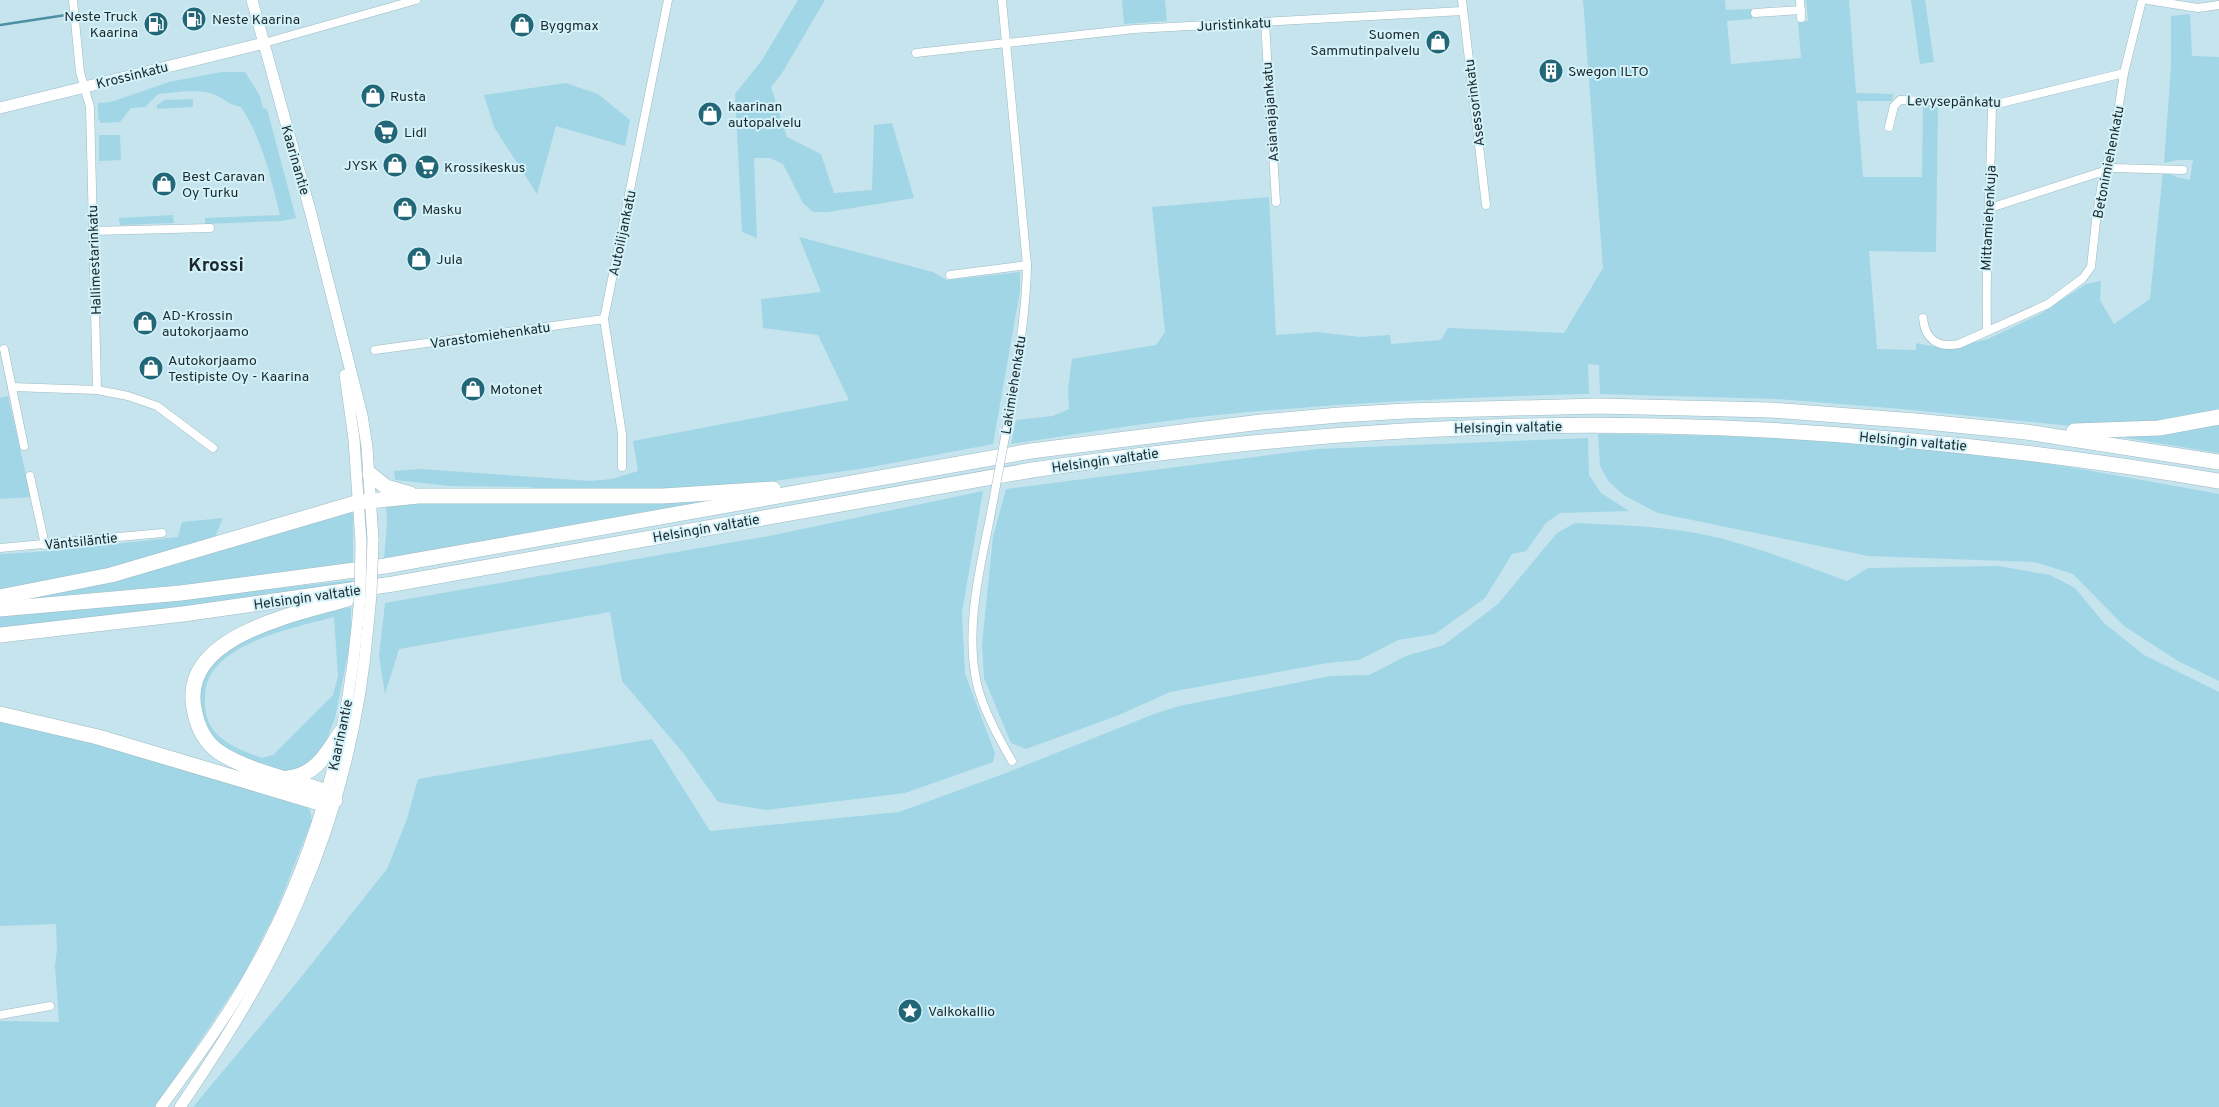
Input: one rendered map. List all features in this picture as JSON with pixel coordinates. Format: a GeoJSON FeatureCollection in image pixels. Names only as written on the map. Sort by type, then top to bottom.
{"type":"FeatureCollection","features":[{"type":"Feature","properties":{"kind":"highway","name":"Helsingin valtatie"},"geometry":{"type":"LineString","coordinates":[[0,609],[182,593],[366,569],[546,539],[827,486],[1031,451],[1261,422],[1406,411],[1528,407],[1664,406],[1836,414],[2026,432],[2219,462]]}},
{"type":"Feature","properties":{"kind":"highway"},"geometry":{"type":"LineString","coordinates":[[2026,432],[2159,428],[2219,417]]}},
{"type":"Feature","properties":{"kind":"highway","name":"Helsingin valtatie"},"geometry":{"type":"LineString","coordinates":[[0,635],[183,614],[394,584],[1032,470],[1244,442],[1340,434],[1465,428],[1601,425],[1834,433],[2024,452],[2219,481]]}},
{"type":"Feature","properties":{"kind":"highway"},"geometry":{"type":"LineString","coordinates":[[370,474],[386,486],[418,496]]}},
{"type":"Feature","properties":{"kind":"highway"},"geometry":{"type":"LineString","coordinates":[[0,597],[111,575],[365,501],[418,496],[663,496],[827,486]]}},
{"type":"Feature","properties":{"kind":"highway"},"geometry":{"type":"LineString","coordinates":[[328,799],[287,778],[232,760],[212,747],[205,738],[195,717],[193,704],[198,674],[209,657],[225,643],[258,626],[394,584]]}},
{"type":"Feature","properties":{"kind":"highway"},"geometry":{"type":"LineString","coordinates":[[0,714],[98,737],[328,799]]}},
{"type":"Feature","properties":{"kind":"highway"},"geometry":{"type":"LineString","coordinates":[[287,778],[300,776],[316,765],[341,732]]}},
{"type":"Feature","properties":{"kind":"main road","name":"Kaarinantie"},"geometry":{"type":"LineString","coordinates":[[252,0],[312,214],[337,321],[362,415],[370,474],[365,501]]}},
{"type":"Feature","properties":{"kind":"main road","name":"Krossinkatu"},"geometry":{"type":"LineString","coordinates":[[0,108],[264,43]]}},
{"type":"Feature","properties":{"kind":"main road","name":"Kaarinantie"},"geometry":{"type":"LineString","coordinates":[[161,1107],[223,1018],[263,950],[308,851],[352,738],[358,704],[363,627],[360,596],[367,541],[365,501],[337,321]]}},
{"type":"Feature","properties":{"kind":"main road","name":"Kaarinantie"},"geometry":{"type":"LineString","coordinates":[[180,1107],[233,1025],[273,954],[299,901],[318,854],[363,627]]}},
{"type":"Feature","properties":{"kind":"street","name":"Hallimestarinkatu"},"geometry":{"type":"LineString","coordinates":[[72,0],[80,72],[90,107],[97,390]]}},
{"type":"Feature","properties":{"kind":"street"},"geometry":{"type":"LineString","coordinates":[[264,43],[416,0]]}},
{"type":"Feature","properties":{"kind":"street","name":"Autoilijankatu"},"geometry":{"type":"LineString","coordinates":[[622,467],[622,434],[604,319],[668,0]]}},
{"type":"Feature","properties":{"kind":"street","name":"Lakimiehenkatu"},"geometry":{"type":"LineString","coordinates":[[1002,0],[1026,265],[1024,318],[1008,421],[976,583],[973,647],[978,688],[1000,742],[1012,761]]}},
{"type":"Feature","properties":{"kind":"street","name":"Asessorinkatu"},"geometry":{"type":"LineString","coordinates":[[1462,0],[1486,205]]}},
{"type":"Feature","properties":{"kind":"street"},"geometry":{"type":"LineString","coordinates":[[1756,13],[1801,14],[1800,0]]}},
{"type":"Feature","properties":{"kind":"street","name":"Betonimiehenkatu"},"geometry":{"type":"LineString","coordinates":[[1924,318],[1928,336],[1940,345],[1959,344],[2048,304],[2088,273],[2093,262],[2096,221],[2105,168],[2113,145],[2124,73],[2142,0]]}},
{"type":"Feature","properties":{"kind":"street"},"geometry":{"type":"LineString","coordinates":[[2148,0],[2198,8],[2219,5]]}},
{"type":"Feature","properties":{"kind":"street","name":"Juristinkatu"},"geometry":{"type":"LineString","coordinates":[[916,53],[1005,45],[1134,29],[1463,11]]}},
{"type":"Feature","properties":{"kind":"street","name":"Asianajajankatu"},"geometry":{"type":"LineString","coordinates":[[1264,23],[1276,202]]}},
{"type":"Feature","properties":{"kind":"street","name":"Levysepänkatu"},"geometry":{"type":"LineString","coordinates":[[1889,127],[1894,106],[1900,100],[1992,104],[2009,102],[2124,73]]}},
{"type":"Feature","properties":{"kind":"street","name":"Mittamiehenkuja"},"geometry":{"type":"LineString","coordinates":[[1987,331],[1986,274],[1990,208],[1992,104]]}},
{"type":"Feature","properties":{"kind":"street"},"geometry":{"type":"LineString","coordinates":[[1990,208],[2105,168],[2183,170]]}},
{"type":"Feature","properties":{"kind":"street"},"geometry":{"type":"LineString","coordinates":[[92,231],[210,228]]}},
{"type":"Feature","properties":{"kind":"street"},"geometry":{"type":"LineString","coordinates":[[950,274],[1026,265]]}},
{"type":"Feature","properties":{"kind":"street","name":"Varastomiehenkatu"},"geometry":{"type":"LineString","coordinates":[[375,350],[604,319]]}},
{"type":"Feature","properties":{"kind":"street"},"geometry":{"type":"LineString","coordinates":[[4,349],[24,446]]}},
{"type":"Feature","properties":{"kind":"street"},"geometry":{"type":"LineString","coordinates":[[12,387],[97,390],[128,396],[157,406],[212,448]]}},
{"type":"Feature","properties":{"kind":"street"},"geometry":{"type":"LineString","coordinates":[[30,476],[45,545]]}},
{"type":"Feature","properties":{"kind":"street","name":"Väntsiläntie"},"geometry":{"type":"LineString","coordinates":[[0,548],[162,533]]}},
{"type":"Feature","properties":{"kind":"street"},"geometry":{"type":"LineString","coordinates":[[0,1015],[50,1006]]}},
{"type":"Feature","properties":{"kind":"shaded area"},"geometry":{"type":"Polygon","coordinates":[[[798,0],[825,0],[782,73],[771,87],[787,137],[821,154],[834,193],[872,190],[874,125],[892,123],[914,198],[828,212],[813,212],[803,203],[783,164],[770,158],[754,158],[757,238],[742,232],[735,94],[762,60],[798,0]]]}},
{"type":"Feature","properties":{"kind":"shaded area"},"geometry":{"type":"Polygon","coordinates":[[[1122,0],[1165,0],[1167,21],[1124,24],[1122,0]]]}},
{"type":"Feature","properties":{"kind":"shaded area"},"geometry":{"type":"Polygon","coordinates":[[[1583,0],[1725,0],[1726,10],[1752,9],[1752,19],[1727,21],[1731,64],[1801,58],[1798,22],[1808,21],[1806,0],[1849,0],[1856,93],[1893,94],[1892,101],[1857,101],[1863,177],[1922,177],[1923,102],[1938,103],[1936,252],[1869,251],[1877,349],[1916,350],[1916,343],[1946,349],[1988,339],[2040,314],[2086,284],[2101,281],[2100,300],[2114,324],[2150,299],[2163,171],[2190,180],[2193,160],[2178,160],[2164,163],[2171,66],[2171,16],[2190,14],[2192,56],[2219,57],[2219,409],[2200,415],[2146,425],[2092,428],[1902,409],[1777,399],[1600,394],[1599,365],[1588,364],[1589,394],[1403,401],[1310,407],[1166,421],[1011,444],[1016,420],[1053,416],[1069,409],[1068,389],[1072,359],[1156,345],[1165,332],[1152,207],[1269,197],[1276,335],[1316,332],[1360,337],[1390,335],[1391,344],[1441,340],[1448,328],[1564,333],[1603,268],[1583,0]]]}},
{"type":"Feature","properties":{"kind":"shaded area"},"geometry":{"type":"Polygon","coordinates":[[[1911,0],[1925,0],[1934,62],[1920,64],[1911,0]]]}},
{"type":"Feature","properties":{"kind":"shaded area"},"geometry":{"type":"Polygon","coordinates":[[[222,72],[245,72],[260,96],[263,108],[267,109],[296,218],[282,221],[205,224],[205,218],[280,215],[260,145],[241,107],[207,92],[186,91],[158,94],[145,107],[131,108],[120,122],[101,123],[98,118],[98,103],[111,102],[169,82],[222,72]]]}},
{"type":"Feature","properties":{"kind":"shaded area"},"geometry":{"type":"Polygon","coordinates":[[[566,83],[598,94],[630,120],[625,146],[556,126],[537,194],[494,127],[484,95],[566,83]]]}},
{"type":"Feature","properties":{"kind":"shaded area"},"geometry":{"type":"Polygon","coordinates":[[[193,99],[193,107],[157,109],[157,105],[165,100],[193,99]]]}},
{"type":"Feature","properties":{"kind":"shaded area"},"geometry":{"type":"Polygon","coordinates":[[[99,135],[120,135],[121,160],[99,161],[99,135]]]}},
{"type":"Feature","properties":{"kind":"shaded area"},"geometry":{"type":"Polygon","coordinates":[[[173,215],[174,223],[120,225],[119,218],[173,215]]]}},
{"type":"Feature","properties":{"kind":"shaded area"},"geometry":{"type":"Polygon","coordinates":[[[799,237],[933,272],[947,280],[1020,272],[1020,291],[993,444],[866,468],[731,487],[578,492],[526,487],[450,486],[395,480],[394,471],[420,469],[590,481],[612,479],[638,471],[633,441],[849,400],[818,335],[763,328],[761,299],[821,292],[799,237]]]}},
{"type":"Feature","properties":{"kind":"shaded area"},"geometry":{"type":"Polygon","coordinates":[[[8,396],[31,497],[0,499],[0,398],[8,396]]]}},
{"type":"Feature","properties":{"kind":"shaded area"},"geometry":{"type":"Polygon","coordinates":[[[2219,421],[2219,453],[2114,436],[2219,421]]]}},
{"type":"Feature","properties":{"kind":"shaded area"},"geometry":{"type":"Polygon","coordinates":[[[1598,434],[1695,435],[1891,445],[2046,463],[2219,494],[2219,681],[2178,661],[2124,626],[2073,574],[2035,562],[1868,556],[1658,513],[1625,496],[1609,482],[1600,466],[1598,434]]]}},
{"type":"Feature","properties":{"kind":"shaded area"},"geometry":{"type":"Polygon","coordinates":[[[1588,438],[1589,475],[1601,493],[1629,511],[1560,513],[1546,523],[1526,551],[1512,554],[1485,598],[1435,634],[1398,640],[1359,660],[1327,663],[1170,692],[1119,715],[1026,749],[1011,743],[984,678],[982,644],[993,537],[1006,489],[1317,449],[1588,438]]]}},
{"type":"Feature","properties":{"kind":"shaded area"},"geometry":{"type":"Polygon","coordinates":[[[983,491],[962,612],[965,674],[995,753],[993,762],[905,793],[766,810],[718,802],[684,754],[622,681],[610,612],[399,649],[385,694],[379,656],[385,603],[769,536],[983,491]]]}},
{"type":"Feature","properties":{"kind":"shaded area"},"geometry":{"type":"Polygon","coordinates":[[[727,497],[384,558],[387,524],[386,502],[727,497]]]}},
{"type":"Feature","properties":{"kind":"shaded area"},"geometry":{"type":"Polygon","coordinates":[[[353,511],[353,563],[201,583],[25,599],[353,511]]]}},
{"type":"Feature","properties":{"kind":"shaded area"},"geometry":{"type":"Polygon","coordinates":[[[223,518],[214,539],[135,563],[0,591],[0,554],[51,551],[178,537],[182,522],[223,518]]]}},
{"type":"Feature","properties":{"kind":"shaded area"},"geometry":{"type":"Polygon","coordinates":[[[1575,523],[1686,531],[1720,538],[1793,561],[1847,581],[1868,568],[1998,566],[2050,575],[2075,588],[2104,623],[2144,655],[2219,692],[2219,1107],[193,1107],[294,986],[387,869],[407,819],[418,779],[652,739],[710,831],[899,812],[1179,706],[1330,676],[1369,675],[1406,656],[1444,645],[1498,604],[1557,533],[1575,523]]]}},
{"type":"Feature","properties":{"kind":"shaded area"},"geometry":{"type":"Polygon","coordinates":[[[353,580],[352,585],[198,606],[0,628],[0,615],[198,597],[353,580]]]}},
{"type":"Feature","properties":{"kind":"shaded area"},"geometry":{"type":"Polygon","coordinates":[[[351,607],[351,639],[335,718],[323,749],[307,767],[288,772],[278,771],[223,748],[203,726],[198,688],[216,658],[244,639],[292,620],[351,607]],[[334,617],[260,639],[225,658],[213,671],[206,687],[206,714],[215,732],[232,745],[262,758],[273,755],[333,695],[338,676],[334,617]]]}},
{"type":"Feature","properties":{"kind":"shaded area"},"geometry":{"type":"Polygon","coordinates":[[[0,720],[70,735],[304,805],[310,810],[312,821],[276,911],[243,976],[156,1107],[0,1107],[0,1021],[59,1022],[55,966],[57,949],[56,924],[0,926],[0,720]]]}},
{"type":"Feature","properties":{"kind":"waterway"},"geometry":{"type":"LineString","coordinates":[[0,25],[66,15]]}},
{"type":"Feature","properties":{"kind":"place","name":"Neste Kaarina"},"geometry":{"type":"Point","coordinates":[194,19]}},
{"type":"Feature","properties":{"kind":"place","name":"Neste Truck Kaarina"},"geometry":{"type":"Point","coordinates":[156,24]}},
{"type":"Feature","properties":{"kind":"place","name":"Byggmax"},"geometry":{"type":"Point","coordinates":[522,25]}},
{"type":"Feature","properties":{"kind":"place","name":"Suomen Sammutinpalvelu"},"geometry":{"type":"Point","coordinates":[1438,42]}},
{"type":"Feature","properties":{"kind":"place","name":"Swegon ILTO"},"geometry":{"type":"Point","coordinates":[1551,71]}},
{"type":"Feature","properties":{"kind":"place","name":"Rusta"},"geometry":{"type":"Point","coordinates":[373,96]}},
{"type":"Feature","properties":{"kind":"place","name":"kaarinan autopalvelu"},"geometry":{"type":"Point","coordinates":[710,114]}},
{"type":"Feature","properties":{"kind":"place","name":"Lidl"},"geometry":{"type":"Point","coordinates":[386,132]}},
{"type":"Feature","properties":{"kind":"place","name":"JYSK"},"geometry":{"type":"Point","coordinates":[395,165]}},
{"type":"Feature","properties":{"kind":"place","name":"Krossikeskus"},"geometry":{"type":"Point","coordinates":[427,167]}},
{"type":"Feature","properties":{"kind":"place","name":"Best Caravan Oy Turku"},"geometry":{"type":"Point","coordinates":[164,184]}},
{"type":"Feature","properties":{"kind":"place","name":"Masku"},"geometry":{"type":"Point","coordinates":[405,209]}},
{"type":"Feature","properties":{"kind":"place","name":"Jula"},"geometry":{"type":"Point","coordinates":[419,259]}},
{"type":"Feature","properties":{"kind":"place","name":"AD-Krossin autokorjaamo"},"geometry":{"type":"Point","coordinates":[145,323]}},
{"type":"Feature","properties":{"kind":"place","name":"Autokorjaamo Testipiste Oy - Kaarina"},"geometry":{"type":"Point","coordinates":[151,368]}},
{"type":"Feature","properties":{"kind":"place","name":"Motonet"},"geometry":{"type":"Point","coordinates":[473,389]}},
{"type":"Feature","properties":{"kind":"place","name":"Valkokallio"},"geometry":{"type":"Point","coordinates":[910,1011]}},
{"type":"Feature","properties":{"kind":"district","name":"Krossi"},"geometry":{"type":"Point","coordinates":[216,264]}}]}
